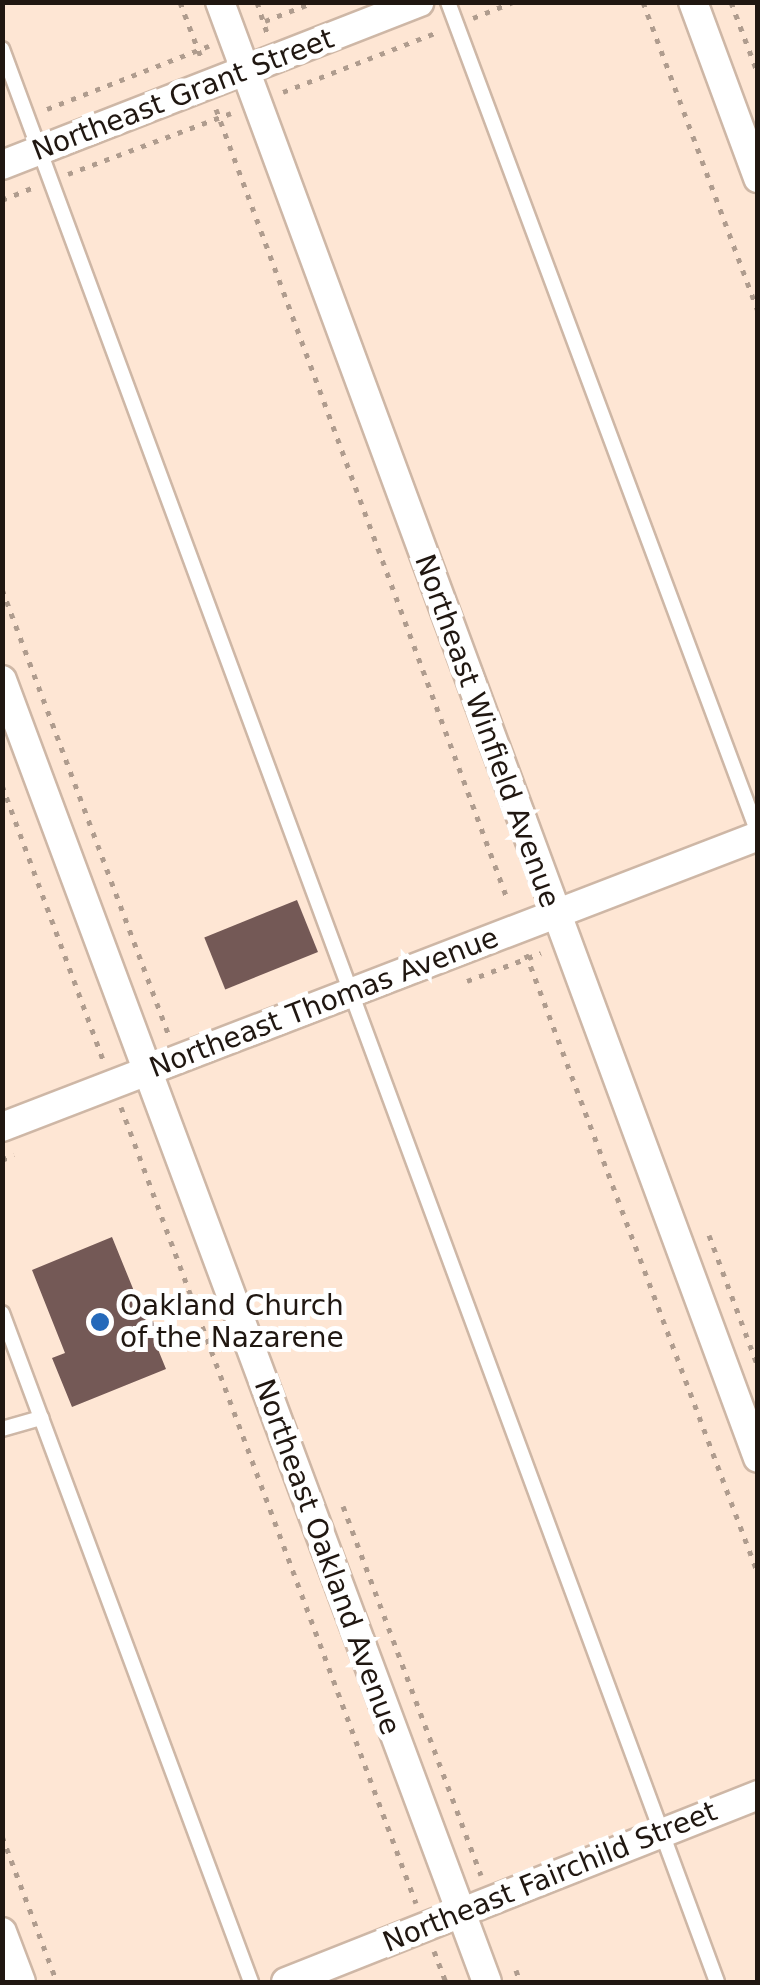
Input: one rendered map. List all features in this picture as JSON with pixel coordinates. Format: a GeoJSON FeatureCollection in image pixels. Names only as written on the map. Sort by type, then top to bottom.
{"type":"FeatureCollection","features":[{"type":"Feature","properties":{"kind":"street","name":"Northeast Winfield Avenue"},"geometry":{"type":"LineString","coordinates":[[220,2],[553,914],[758,1458]]}},
{"type":"Feature","properties":{"kind":"street","name":"Northeast Grant Street"},"geometry":{"type":"LineString","coordinates":[[2,165],[419,2]]}},
{"type":"Feature","properties":{"kind":"street"},"geometry":{"type":"LineString","coordinates":[[693,2],[758,178]]}},
{"type":"Feature","properties":{"kind":"street","name":"Northeast Oakland Avenue"},"geometry":{"type":"LineString","coordinates":[[2,680],[487,1982]]}},
{"type":"Feature","properties":{"kind":"street","name":"Northeast Thomas Avenue"},"geometry":{"type":"LineString","coordinates":[[2,1128],[758,834]]}},
{"type":"Feature","properties":{"kind":"street","name":"Northeast Fairchild Street"},"geometry":{"type":"LineString","coordinates":[[286,1982],[758,1794]]}},
{"type":"Feature","properties":{"kind":"street"},"geometry":{"type":"LineString","coordinates":[[2,1932],[22,1982]]}},
{"type":"Feature","properties":{"kind":"lane"},"geometry":{"type":"LineString","coordinates":[[448,2],[758,834]]}},
{"type":"Feature","properties":{"kind":"lane"},"geometry":{"type":"LineString","coordinates":[[2,49],[717,1982]]}},
{"type":"Feature","properties":{"kind":"lane"},"geometry":{"type":"LineString","coordinates":[[2,1313],[250,1982]]}},
{"type":"Feature","properties":{"kind":"lane"},"geometry":{"type":"LineString","coordinates":[[2,1430],[41,1418]]}},
{"type":"Feature","properties":{"kind":"path"},"geometry":{"type":"LineString","coordinates":[[180,2],[517,928],[758,1574]]}},
{"type":"Feature","properties":{"kind":"path"},"geometry":{"type":"LineString","coordinates":[[28,117],[314,2]]}},
{"type":"Feature","properties":{"kind":"path"},"geometry":{"type":"LineString","coordinates":[[643,2],[758,312]]}},
{"type":"Feature","properties":{"kind":"path"},"geometry":{"type":"LineString","coordinates":[[731,2],[758,74]]}},
{"type":"Feature","properties":{"kind":"path"},"geometry":{"type":"LineString","coordinates":[[2,590],[178,1059]]}},
{"type":"Feature","properties":{"kind":"path"},"geometry":{"type":"LineString","coordinates":[[2,786],[446,1982]]}},
{"type":"Feature","properties":{"kind":"path"},"geometry":{"type":"LineString","coordinates":[[341,1500],[490,1902]]}},
{"type":"Feature","properties":{"kind":"path"},"geometry":{"type":"LineString","coordinates":[[2,1836],[57,1982]]}},
{"type":"Feature","properties":{"kind":"path"},"geometry":{"type":"LineString","coordinates":[[513,1964],[520,1982]]}},
{"type":"Feature","properties":{"kind":"building"},"geometry":{"type":"Polygon","coordinates":[[[297,900],[318,952],[225,989],[204,937],[297,900]]]}},
{"type":"Feature","properties":{"kind":"building","name":"Oakland Church of the Nazarene"},"geometry":{"type":"Polygon","coordinates":[[[112,1237],[147,1323],[153,1321],[163,1345],[157,1347],[166,1369],[72,1407],[52,1358],[65,1353],[32,1270],[112,1237]]]}},
{"type":"Feature","properties":{"kind":"place","name":"Oakland Church of the Nazarene"},"geometry":{"type":"Point","coordinates":[100,1322]}}]}
